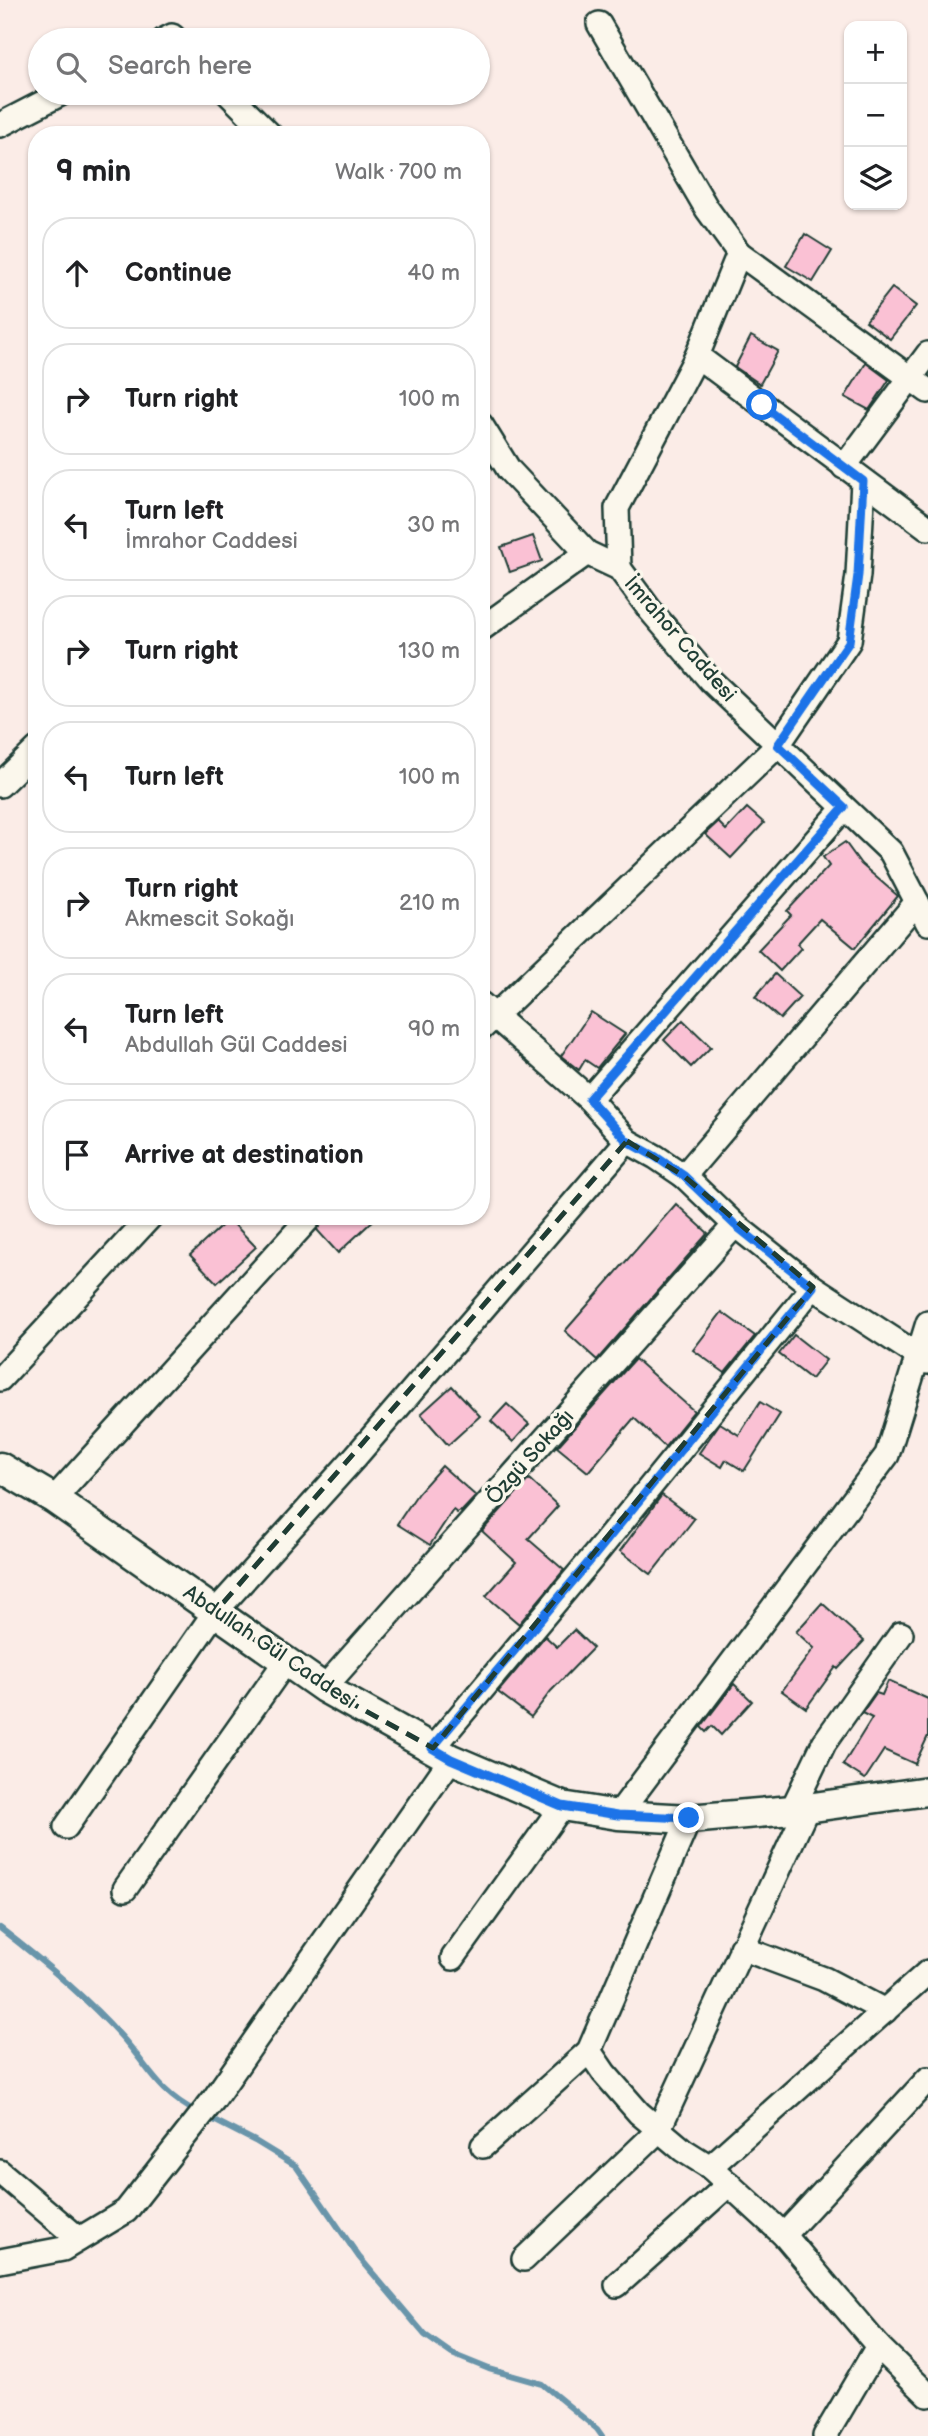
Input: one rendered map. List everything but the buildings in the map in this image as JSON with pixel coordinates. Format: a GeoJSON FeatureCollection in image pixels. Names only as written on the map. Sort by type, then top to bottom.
{"type":"FeatureCollection","features":[{"type":"Feature","properties":{"kind":"street"},"geometry":{"type":"LineString","coordinates":[[599,24],[707,209],[739,253],[919,384]]}},
{"type":"Feature","properties":{"kind":"street"},"geometry":{"type":"LineString","coordinates":[[0,125],[39,105]]}},
{"type":"Feature","properties":{"kind":"street"},"geometry":{"type":"LineString","coordinates":[[240,105],[261,126]]}},
{"type":"Feature","properties":{"kind":"street"},"geometry":{"type":"LineString","coordinates":[[619,568],[617,508],[697,356],[739,253]]}},
{"type":"Feature","properties":{"kind":"street"},"geometry":{"type":"LineString","coordinates":[[844,467],[919,384],[928,354]]}},
{"type":"Feature","properties":{"kind":"street"},"geometry":{"type":"LineString","coordinates":[[697,356],[928,528]]}},
{"type":"Feature","properties":{"kind":"street","name":"İmrahor Caddesi"},"geometry":{"type":"LineString","coordinates":[[490,439],[509,470],[587,552],[619,568],[650,610],[710,680],[891,852],[928,923]]}},
{"type":"Feature","properties":{"kind":"street"},"geometry":{"type":"LineString","coordinates":[[490,1011],[778,745],[849,642],[858,575],[863,481]]}},
{"type":"Feature","properties":{"kind":"street"},"geometry":{"type":"LineString","coordinates":[[490,622],[587,552]]}},
{"type":"Feature","properties":{"kind":"street"},"geometry":{"type":"LineString","coordinates":[[0,785],[28,758]]}},
{"type":"Feature","properties":{"kind":"street"},"geometry":{"type":"LineString","coordinates":[[589,1099],[844,807]]}},
{"type":"Feature","properties":{"kind":"street"},"geometry":{"type":"LineString","coordinates":[[684,1176],[917,902]]}},
{"type":"Feature","properties":{"kind":"street"},"geometry":{"type":"LineString","coordinates":[[490,1020],[589,1099],[627,1141],[684,1176],[735,1225],[813,1287],[923,1360]]}},
{"type":"Feature","properties":{"kind":"street"},"geometry":{"type":"LineString","coordinates":[[66,1827],[215,1612],[356,1456],[627,1141]]}},
{"type":"Feature","properties":{"kind":"street"},"geometry":{"type":"LineString","coordinates":[[0,1378],[143,1225]]}},
{"type":"Feature","properties":{"kind":"street"},"geometry":{"type":"LineString","coordinates":[[54,1499],[303,1225]]}},
{"type":"Feature","properties":{"kind":"street","name":"Özgü Sokağı"},"geometry":{"type":"LineString","coordinates":[[324,1688],[735,1225]]}},
{"type":"Feature","properties":{"kind":"street"},"geometry":{"type":"LineString","coordinates":[[0,2261],[63,2249],[126,2211],[214,2099],[442,1754],[589,1562],[813,1287]]}},
{"type":"Feature","properties":{"kind":"street"},"geometry":{"type":"LineString","coordinates":[[618,1815],[887,1455],[923,1360],[928,1323]]}},
{"type":"Feature","properties":{"kind":"street","name":"Abdullah Gül Caddesi"},"geometry":{"type":"LineString","coordinates":[[0,1466],[54,1499],[324,1688],[442,1754],[562,1806],[618,1815],[689,1818],[798,1809],[928,1791]]}},
{"type":"Feature","properties":{"kind":"street"},"geometry":{"type":"LineString","coordinates":[[524,2259],[658,2131],[804,1815],[798,1809],[824,1743],[901,1634]]}},
{"type":"Feature","properties":{"kind":"street"},"geometry":{"type":"LineString","coordinates":[[125,1889],[286,1661]]}},
{"type":"Feature","properties":{"kind":"street"},"geometry":{"type":"LineString","coordinates":[[453,1958],[562,1806]]}},
{"type":"Feature","properties":{"kind":"street"},"geometry":{"type":"LineString","coordinates":[[483,2146],[589,2051],[689,1818]]}},
{"type":"Feature","properties":{"kind":"street"},"geometry":{"type":"LineString","coordinates":[[741,1948],[824,1979],[885,2011]]}},
{"type":"Feature","properties":{"kind":"street"},"geometry":{"type":"LineString","coordinates":[[710,2166],[928,1972]]}},
{"type":"Feature","properties":{"kind":"street"},"geometry":{"type":"LineString","coordinates":[[589,2051],[620,2094],[658,2131],[710,2166],[784,2235],[878,2346],[928,2395]]}},
{"type":"Feature","properties":{"kind":"street"},"geometry":{"type":"LineString","coordinates":[[784,2235],[928,2079]]}},
{"type":"Feature","properties":{"kind":"street"},"geometry":{"type":"LineString","coordinates":[[0,2172],[79,2239]]}},
{"type":"Feature","properties":{"kind":"street"},"geometry":{"type":"LineString","coordinates":[[617,2285],[729,2184]]}},
{"type":"Feature","properties":{"kind":"street"},"geometry":{"type":"LineString","coordinates":[[825,2436],[878,2346]]}},
{"type":"Feature","properties":{"kind":"highlighted area"},"geometry":{"type":"Polygon","coordinates":[[[627,1141],[684,1176],[813,1287],[433,1748],[324,1688],[215,1612],[627,1141]]]}},
{"type":"Feature","properties":{"kind":"waterway"},"geometry":{"type":"LineString","coordinates":[[0,1928],[78,1993],[121,2036],[154,2078],[172,2096],[197,2112]]}},
{"type":"Feature","properties":{"kind":"waterway"},"geometry":{"type":"LineString","coordinates":[[206,2116],[296,2166],[359,2257],[425,2335],[452,2354],[489,2369],[542,2384],[602,2436]]}},
{"type":"Feature","properties":{"kind":"route"},"geometry":{"type":"LineString","coordinates":[[689,1818],[618,1815],[562,1806],[451,1759],[432,1748],[589,1562],[813,1287],[735,1225],[684,1176],[627,1141],[589,1099],[844,807],[778,745],[849,642],[858,575],[863,481],[762,405]]}}]}
